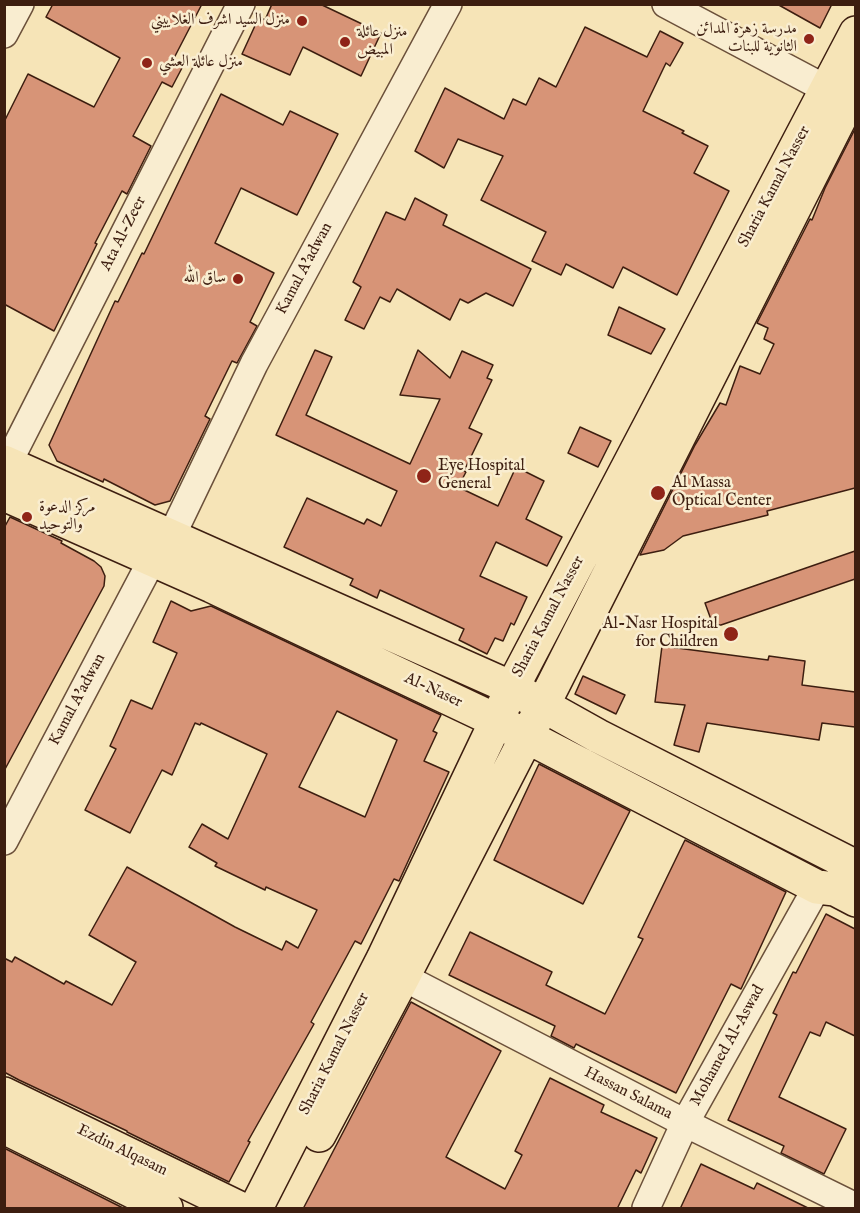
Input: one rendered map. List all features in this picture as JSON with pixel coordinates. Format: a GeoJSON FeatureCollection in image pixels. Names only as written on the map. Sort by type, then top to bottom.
{"type":"FeatureCollection","features":[{"type":"Feature","properties":{"kind":"main road","name":"Sharia Kamal Nasser"},"geometry":{"type":"LineString","coordinates":[[280,1209],[543,705],[843,92],[855,33]]}},
{"type":"Feature","properties":{"kind":"main road","name":"Sharia Kamal Nasser"},"geometry":{"type":"LineString","coordinates":[[256,1209],[383,959],[512,688],[843,92]]}},
{"type":"Feature","properties":{"kind":"main road","name":"Al-Naser"},"geometry":{"type":"LineString","coordinates":[[6,473],[161,548],[817,887],[835,889],[855,900]]}},
{"type":"Feature","properties":{"kind":"main road","name":"Al-Naser"},"geometry":{"type":"LineString","coordinates":[[161,548],[512,688],[598,736],[855,867]]}},
{"type":"Feature","properties":{"kind":"main road","name":"Ezdin Alqasam"},"geometry":{"type":"LineString","coordinates":[[4,1094],[239,1209]]}},
{"type":"Feature","properties":{"kind":"main road","name":"Ezdin Alqasam"},"geometry":{"type":"LineString","coordinates":[[4,1127],[166,1209]]}},
{"type":"Feature","properties":{"kind":"street"},"geometry":{"type":"LineString","coordinates":[[4,34],[20,4]]}},
{"type":"Feature","properties":{"kind":"street","name":"Ata Al-Zeer"},"geometry":{"type":"LineString","coordinates":[[6,473],[241,4]]}},
{"type":"Feature","properties":{"kind":"street","name":"Kamal A'adwan"},"geometry":{"type":"LineString","coordinates":[[4,841],[161,548],[254,364],[448,4]]}},
{"type":"Feature","properties":{"kind":"street"},"geometry":{"type":"LineString","coordinates":[[666,4],[843,92]]}},
{"type":"Feature","properties":{"kind":"street","name":"Mohamed Al-Aswad"},"geometry":{"type":"LineString","coordinates":[[646,1209],[685,1123],[817,887]]}},
{"type":"Feature","properties":{"kind":"street","name":"Hassan Salama"},"geometry":{"type":"LineString","coordinates":[[403,977],[685,1123],[855,1207]]}},
{"type":"Feature","properties":{"kind":"building"},"geometry":{"type":"Polygon","coordinates":[[[53,4],[202,4],[173,60],[183,66],[172,87],[162,82],[133,136],[151,146],[127,194],[122,191],[54,331],[4,304],[4,122],[28,74],[94,107],[120,58],[46,17],[53,4]]]}},
{"type":"Feature","properties":{"kind":"building"},"geometry":{"type":"Polygon","coordinates":[[[272,4],[320,4],[381,33],[361,76],[303,47],[290,75],[242,54],[259,17],[265,20],[272,4]]]}},
{"type":"Feature","properties":{"kind":"building"},"geometry":{"type":"Polygon","coordinates":[[[777,4],[832,4],[820,28],[777,4]]]}},
{"type":"Feature","properties":{"kind":"building"},"geometry":{"type":"Polygon","coordinates":[[[585,27],[647,57],[660,31],[683,43],[670,66],[666,63],[643,111],[684,131],[682,133],[708,146],[694,173],[729,191],[677,295],[623,267],[613,288],[566,264],[561,275],[532,261],[546,232],[481,200],[503,156],[458,139],[444,168],[415,151],[445,88],[504,119],[513,99],[526,105],[539,78],[556,87],[585,27]]]}},
{"type":"Feature","properties":{"kind":"building"},"geometry":{"type":"Polygon","coordinates":[[[221,94],[283,125],[290,111],[338,134],[297,215],[241,188],[215,243],[274,273],[250,322],[257,326],[237,363],[232,361],[205,416],[210,419],[170,501],[155,505],[104,479],[103,482],[57,461],[49,445],[115,301],[118,302],[142,253],[144,254],[221,94]]]}},
{"type":"Feature","properties":{"kind":"building"},"geometry":{"type":"Polygon","coordinates":[[[855,129],[855,488],[767,511],[768,515],[683,536],[664,550],[640,555],[695,445],[720,403],[726,405],[740,366],[760,374],[774,344],[764,339],[768,328],[757,323],[810,219],[812,220],[825,188],[855,129]]]}},
{"type":"Feature","properties":{"kind":"building"},"geometry":{"type":"Polygon","coordinates":[[[415,198],[447,215],[443,225],[531,269],[513,306],[486,293],[468,303],[460,299],[450,320],[397,289],[390,302],[380,297],[364,329],[345,320],[361,287],[353,282],[386,212],[405,220],[415,198]]]}},
{"type":"Feature","properties":{"kind":"building"},"geometry":{"type":"Polygon","coordinates":[[[619,307],[665,329],[651,354],[608,335],[619,307]]]}},
{"type":"Feature","properties":{"kind":"building"},"geometry":{"type":"Polygon","coordinates":[[[315,350],[332,357],[306,415],[410,464],[440,399],[400,395],[418,350],[450,378],[462,351],[493,365],[487,378],[492,380],[469,428],[482,434],[458,487],[498,506],[516,467],[544,481],[526,519],[562,537],[547,566],[496,542],[480,576],[527,597],[514,625],[511,623],[503,641],[495,638],[487,654],[459,640],[464,629],[380,590],[377,598],[350,585],[353,579],[284,547],[307,498],[364,524],[367,519],[381,526],[397,491],[276,435],[315,350]]]}},
{"type":"Feature","properties":{"kind":"building"},"geometry":{"type":"Polygon","coordinates":[[[580,427],[611,441],[598,467],[568,453],[580,427]]]}},
{"type":"Feature","properties":{"kind":"building"},"geometry":{"type":"Polygon","coordinates":[[[10,517],[62,541],[61,543],[94,561],[101,567],[105,576],[104,586],[4,771],[4,528],[10,517]]]}},
{"type":"Feature","properties":{"kind":"building"},"geometry":{"type":"Polygon","coordinates":[[[855,551],[855,579],[721,625],[713,625],[705,603],[855,551]]]}},
{"type":"Feature","properties":{"kind":"building"},"geometry":{"type":"Polygon","coordinates":[[[171,601],[191,611],[211,606],[441,715],[433,731],[437,733],[424,761],[449,772],[399,881],[394,879],[361,944],[355,941],[311,1022],[314,1024],[248,1141],[250,1142],[229,1182],[4,1072],[4,958],[12,962],[15,957],[64,984],[66,981],[112,1005],[136,962],[89,935],[127,867],[235,927],[282,950],[286,941],[298,948],[317,910],[266,887],[265,890],[215,866],[217,863],[189,847],[202,824],[228,839],[267,754],[201,723],[200,725],[195,723],[172,775],[162,770],[130,833],[85,810],[116,749],[110,746],[131,700],[152,709],[177,653],[153,642],[171,601]],[[337,711],[299,787],[365,817],[397,740],[337,711]]]}},
{"type":"Feature","properties":{"kind":"building"},"geometry":{"type":"Polygon","coordinates":[[[662,646],[768,660],[769,656],[805,661],[802,685],[855,692],[855,727],[822,723],[819,740],[707,723],[699,752],[674,745],[685,705],[655,702],[662,646]]]}},
{"type":"Feature","properties":{"kind":"building"},"geometry":{"type":"Polygon","coordinates":[[[583,676],[625,695],[616,714],[575,694],[583,676]]]}},
{"type":"Feature","properties":{"kind":"building"},"geometry":{"type":"Polygon","coordinates":[[[539,764],[630,811],[583,904],[494,860],[539,764]]]}},
{"type":"Feature","properties":{"kind":"building"},"geometry":{"type":"Polygon","coordinates":[[[685,840],[786,892],[741,989],[731,984],[676,1093],[576,1044],[574,1048],[551,1036],[555,1026],[449,975],[470,932],[552,972],[546,985],[605,1014],[643,939],[638,937],[685,840]]]}},
{"type":"Feature","properties":{"kind":"building"},"geometry":{"type":"Polygon","coordinates":[[[826,914],[855,929],[855,1036],[826,1022],[820,1036],[810,1032],[779,1097],[846,1129],[824,1174],[781,1153],[784,1146],[728,1120],[777,1015],[773,1013],[826,914]]]}},
{"type":"Feature","properties":{"kind":"building"},"geometry":{"type":"Polygon","coordinates":[[[411,1002],[501,1051],[446,1157],[505,1189],[522,1155],[515,1151],[550,1078],[604,1105],[601,1112],[657,1138],[641,1173],[636,1170],[617,1209],[303,1209],[411,1002]]]}},
{"type":"Feature","properties":{"kind":"building"},"geometry":{"type":"Polygon","coordinates":[[[4,1148],[125,1209],[4,1209],[4,1148]]]}},
{"type":"Feature","properties":{"kind":"building"},"geometry":{"type":"Polygon","coordinates":[[[701,1164],[754,1189],[757,1183],[810,1209],[680,1209],[701,1164]]]}},
{"type":"Feature","properties":{"kind":"place","name":"منزل السيد اشرف الغلاييني"},"geometry":{"type":"Point","coordinates":[302,21]}},
{"type":"Feature","properties":{"kind":"place","name":"مدرسة زهرة المدائن الثانوية للبنات"},"geometry":{"type":"Point","coordinates":[809,39]}},
{"type":"Feature","properties":{"kind":"place","name":"منزل عائلة المبيض"},"geometry":{"type":"Point","coordinates":[345,42]}},
{"type":"Feature","properties":{"kind":"place","name":"منزل عائلة العشي"},"geometry":{"type":"Point","coordinates":[147,63]}},
{"type":"Feature","properties":{"kind":"place","name":"ساق الله"},"geometry":{"type":"Point","coordinates":[238,279]}},
{"type":"Feature","properties":{"kind":"place","name":"Eye Hospital General"},"geometry":{"type":"Point","coordinates":[424,476]}},
{"type":"Feature","properties":{"kind":"place","name":"Al Massa Optical Center"},"geometry":{"type":"Point","coordinates":[658,493]}},
{"type":"Feature","properties":{"kind":"place","name":"مركز الدعوة والتوحيد"},"geometry":{"type":"Point","coordinates":[27,517]}},
{"type":"Feature","properties":{"kind":"place","name":"Al-Nasr Hospital for Children"},"geometry":{"type":"Point","coordinates":[731,634]}}]}
